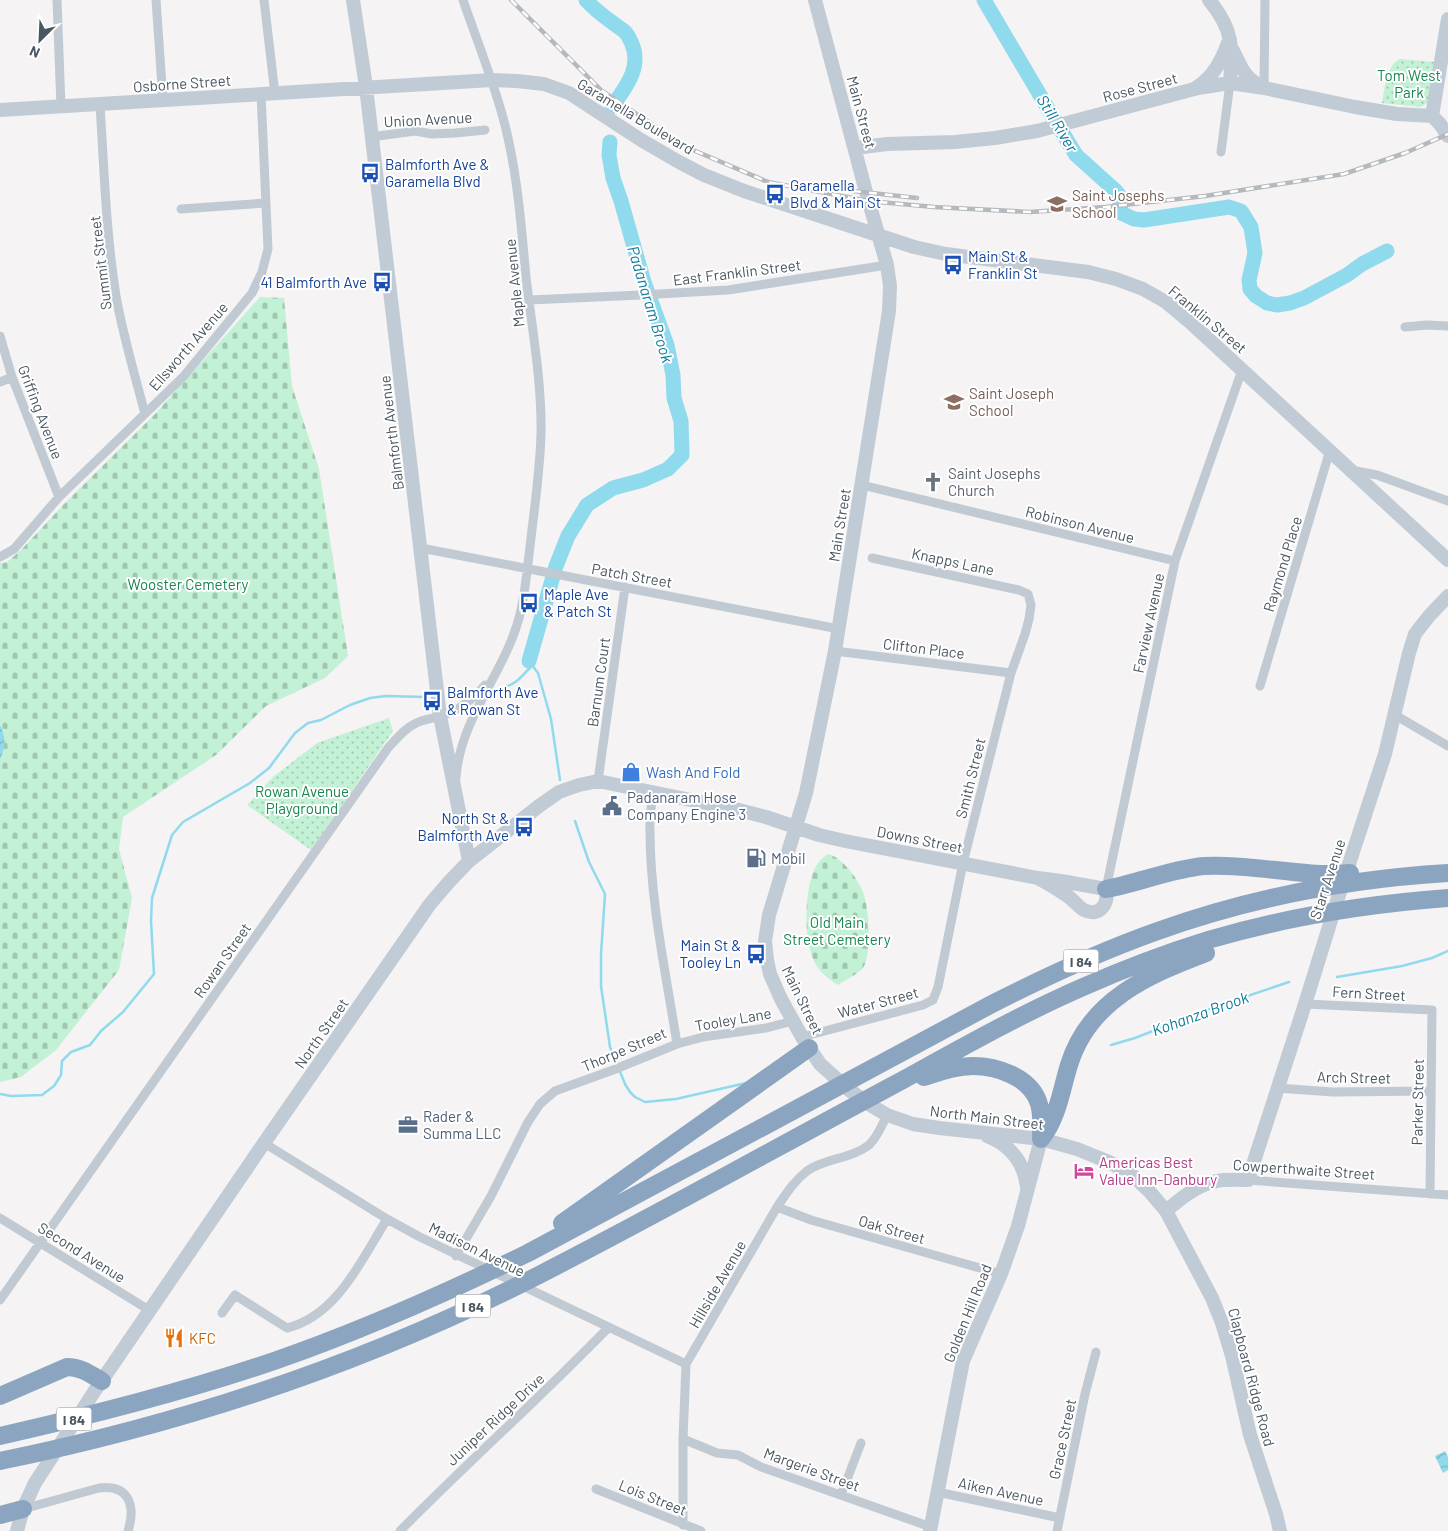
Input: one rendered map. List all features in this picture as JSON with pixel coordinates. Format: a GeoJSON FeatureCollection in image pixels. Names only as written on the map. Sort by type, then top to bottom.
{"type":"FeatureCollection","features":[{"type":"Feature","properties":{"kind":"highway"},"geometry":{"type":"LineString","coordinates":[[1106,889],[1203,866],[1238,867],[1314,882],[1333,875],[1377,875],[1423,870],[1448,873]]}},
{"type":"Feature","properties":{"kind":"highway","name":"I 84"},"geometry":{"type":"LineString","coordinates":[[0,1436],[193,1386],[276,1360],[360,1329],[528,1253],[1032,983],[1114,948],[1202,917],[1257,902],[1314,882]]}},
{"type":"Feature","properties":{"kind":"highway","name":"I 84"},"geometry":{"type":"LineString","coordinates":[[8,1460],[88,1441],[202,1410],[285,1383],[368,1352],[451,1316],[496,1296],[563,1262],[1043,1005],[1124,970],[1210,940],[1304,917],[1369,906],[1448,898]]}},
{"type":"Feature","properties":{"kind":"highway"},"geometry":{"type":"LineString","coordinates":[[1041,1139],[1048,1130],[1056,1113],[1070,1062],[1076,1048],[1094,1019],[1118,996],[1162,970],[1304,917]]}},
{"type":"Feature","properties":{"kind":"highway"},"geometry":{"type":"LineString","coordinates":[[439,1294],[582,1210],[805,1043]]}},
{"type":"Feature","properties":{"kind":"highway"},"geometry":{"type":"LineString","coordinates":[[888,1088],[958,1068],[973,1066],[1003,1072],[1020,1080],[1034,1093],[1041,1113],[1041,1139]]}},
{"type":"Feature","properties":{"kind":"highway"},"geometry":{"type":"LineString","coordinates":[[0,1396],[68,1367],[84,1370],[102,1381]]}},
{"type":"Feature","properties":{"kind":"highway"},"geometry":{"type":"LineString","coordinates":[[0,1514],[23,1509]]}},
{"type":"Feature","properties":{"kind":"main road","name":"Balmforth Avenue"},"geometry":{"type":"LineString","coordinates":[[353,0],[366,87],[440,716],[469,861]]}},
{"type":"Feature","properties":{"kind":"main road","name":"Main Street"},"geometry":{"type":"LineString","coordinates":[[805,1043],[770,974],[766,941],[768,915],[806,793],[835,651],[889,311],[890,286],[887,265],[815,0]]}},
{"type":"Feature","properties":{"kind":"main road"},"geometry":{"type":"LineString","coordinates":[[1209,0],[1225,23],[1231,43],[1245,74],[1251,81],[1264,88]]}},
{"type":"Feature","properties":{"kind":"main road"},"geometry":{"type":"LineString","coordinates":[[1448,19],[1432,116],[1448,136]]}},
{"type":"Feature","properties":{"kind":"main road"},"geometry":{"type":"LineString","coordinates":[[1230,83],[1231,43]]}},
{"type":"Feature","properties":{"kind":"main road"},"geometry":{"type":"LineString","coordinates":[[1192,90],[1202,84],[1212,74],[1231,43]]}},
{"type":"Feature","properties":{"kind":"main road","name":"Garamella Boulevard"},"geometry":{"type":"LineString","coordinates":[[366,87],[492,80],[544,84],[570,93],[641,140],[704,176],[879,236]]}},
{"type":"Feature","properties":{"kind":"main road","name":"Rose Street"},"geometry":{"type":"LineString","coordinates":[[855,148],[887,144],[955,142],[1037,131],[1192,90],[1230,83],[1397,114],[1432,116]]}},
{"type":"Feature","properties":{"kind":"main road","name":"Osborne Street"},"geometry":{"type":"LineString","coordinates":[[0,110],[366,87]]}},
{"type":"Feature","properties":{"kind":"main road","name":"Franklin Street"},"geometry":{"type":"LineString","coordinates":[[879,236],[914,247],[946,254],[1088,272],[1125,282],[1143,289],[1166,302],[1330,450],[1448,560]]}},
{"type":"Feature","properties":{"kind":"main road","name":"Starr Avenue"},"geometry":{"type":"LineString","coordinates":[[1248,1180],[1336,901],[1385,754],[1415,634],[1448,596]]}},
{"type":"Feature","properties":{"kind":"main road","name":"North Street"},"geometry":{"type":"LineString","coordinates":[[17,1531],[23,1509],[35,1483],[149,1310],[430,904],[469,861],[559,792],[598,781],[736,809],[796,826]]}},
{"type":"Feature","properties":{"kind":"main road","name":"Downs Street"},"geometry":{"type":"LineString","coordinates":[[796,826],[828,837],[1038,878],[1060,880],[1106,889],[1106,902],[1097,911],[1089,912],[1038,878]]}},
{"type":"Feature","properties":{"kind":"main road","name":"North Main Street"},"geometry":{"type":"LineString","coordinates":[[805,1043],[820,1064],[831,1074],[867,1103],[887,1115],[912,1124],[1041,1139],[1077,1149],[1094,1155],[1131,1174],[1166,1210]]}},
{"type":"Feature","properties":{"kind":"main road"},"geometry":{"type":"LineString","coordinates":[[976,1132],[997,1140],[1009,1148],[1024,1170],[1027,1195]]}},
{"type":"Feature","properties":{"kind":"main road","name":"Golden Hill Road"},"geometry":{"type":"LineString","coordinates":[[931,1529],[963,1361],[1001,1274],[1018,1226],[1041,1139]]}},
{"type":"Feature","properties":{"kind":"main road","name":"Cowperthwaite Street"},"geometry":{"type":"LineString","coordinates":[[1166,1210],[1181,1198],[1203,1186],[1217,1181],[1248,1180]]}},
{"type":"Feature","properties":{"kind":"main road","name":"Clapboard Ridge Road"},"geometry":{"type":"LineString","coordinates":[[1166,1210],[1212,1298],[1222,1323],[1232,1356],[1250,1435],[1280,1531]]}},
{"type":"Feature","properties":{"kind":"street"},"geometry":{"type":"LineString","coordinates":[[57,0],[61,107]]}},
{"type":"Feature","properties":{"kind":"street"},"geometry":{"type":"LineString","coordinates":[[156,0],[163,100]]}},
{"type":"Feature","properties":{"kind":"street","name":"Ellsworth Avenue"},"geometry":{"type":"LineString","coordinates":[[0,557],[14,550],[59,497],[183,377],[252,293],[262,272],[268,249],[265,202],[268,94],[264,0]]}},
{"type":"Feature","properties":{"kind":"street","name":"Maple Avenue"},"geometry":{"type":"LineString","coordinates":[[463,0],[492,80],[510,146],[538,373],[541,433],[527,569]]}},
{"type":"Feature","properties":{"kind":"street"},"geometry":{"type":"LineString","coordinates":[[1264,88],[1265,0]]}},
{"type":"Feature","properties":{"kind":"street"},"geometry":{"type":"LineString","coordinates":[[1221,152],[1230,83]]}},
{"type":"Feature","properties":{"kind":"street","name":"Summit Street"},"geometry":{"type":"LineString","coordinates":[[100,105],[111,257],[116,294],[123,334],[146,414]]}},
{"type":"Feature","properties":{"kind":"street","name":"Union Avenue"},"geometry":{"type":"LineString","coordinates":[[371,137],[415,131],[432,134],[485,130]]}},
{"type":"Feature","properties":{"kind":"street"},"geometry":{"type":"LineString","coordinates":[[181,209],[265,202]]}},
{"type":"Feature","properties":{"kind":"street","name":"East Franklin Street"},"geometry":{"type":"LineString","coordinates":[[529,300],[641,296],[728,290],[887,265]]}},
{"type":"Feature","properties":{"kind":"street"},"geometry":{"type":"LineString","coordinates":[[1405,327],[1427,324],[1448,326]]}},
{"type":"Feature","properties":{"kind":"street","name":"Griffing Avenue"},"geometry":{"type":"LineString","coordinates":[[0,336],[12,377],[59,497]]}},
{"type":"Feature","properties":{"kind":"street","name":"Farview Avenue"},"geometry":{"type":"LineString","coordinates":[[1106,889],[1175,562],[1242,370]]}},
{"type":"Feature","properties":{"kind":"street"},"geometry":{"type":"LineString","coordinates":[[0,382],[12,377]]}},
{"type":"Feature","properties":{"kind":"street","name":"Raymond Place"},"geometry":{"type":"LineString","coordinates":[[1260,686],[1330,450]]}},
{"type":"Feature","properties":{"kind":"street"},"geometry":{"type":"LineString","coordinates":[[1351,470],[1377,475],[1448,501]]}},
{"type":"Feature","properties":{"kind":"street","name":"Robinson Avenue"},"geometry":{"type":"LineString","coordinates":[[862,485],[1175,562]]}},
{"type":"Feature","properties":{"kind":"street","name":"Patch Street"},"geometry":{"type":"LineString","coordinates":[[421,548],[839,629]]}},
{"type":"Feature","properties":{"kind":"street","name":"Knapps Lane"},"geometry":{"type":"LineString","coordinates":[[872,558],[1019,590],[1028,594]]}},
{"type":"Feature","properties":{"kind":"street","name":"Rowan Street"},"geometry":{"type":"LineString","coordinates":[[456,791],[457,768],[461,748],[467,731],[511,642],[521,611],[527,569]]}},
{"type":"Feature","properties":{"kind":"street","name":"Barnum Court"},"geometry":{"type":"LineString","coordinates":[[598,781],[625,587]]}},
{"type":"Feature","properties":{"kind":"street","name":"Smith Street"},"geometry":{"type":"LineString","coordinates":[[933,1000],[938,987],[962,863],[1010,673],[1029,619],[1031,604],[1028,594]]}},
{"type":"Feature","properties":{"kind":"street","name":"Clifton Place"},"geometry":{"type":"LineString","coordinates":[[835,651],[1010,673]]}},
{"type":"Feature","properties":{"kind":"street","name":"Rowan Street"},"geometry":{"type":"LineString","coordinates":[[0,1300],[388,748],[402,732],[421,721],[460,708],[476,696],[497,672]]}},
{"type":"Feature","properties":{"kind":"street"},"geometry":{"type":"LineString","coordinates":[[1395,715],[1448,746]]}},
{"type":"Feature","properties":{"kind":"street","name":"Thorpe Street"},"geometry":{"type":"LineString","coordinates":[[459,1257],[528,1122],[540,1104],[555,1091],[615,1070],[677,1044],[651,864],[650,828],[653,792]]}},
{"type":"Feature","properties":{"kind":"street","name":"Water Street"},"geometry":{"type":"LineString","coordinates":[[805,1043],[923,1005],[933,1000]]}},
{"type":"Feature","properties":{"kind":"street","name":"Fern Street"},"geometry":{"type":"LineString","coordinates":[[1305,1004],[1432,1010]]}},
{"type":"Feature","properties":{"kind":"street","name":"Parker Street"},"geometry":{"type":"LineString","coordinates":[[1430,1194],[1432,1010]]}},
{"type":"Feature","properties":{"kind":"street","name":"Tooley Lane"},"geometry":{"type":"LineString","coordinates":[[677,1044],[703,1037],[766,1028],[793,1021]]}},
{"type":"Feature","properties":{"kind":"street","name":"Arch Street"},"geometry":{"type":"LineString","coordinates":[[1278,1088],[1333,1092],[1431,1091]]}},
{"type":"Feature","properties":{"kind":"street","name":"Hillside Avenue"},"geometry":{"type":"LineString","coordinates":[[683,1525],[683,1439],[686,1364],[777,1207],[794,1183],[808,1170],[869,1145],[879,1132],[887,1115]]}},
{"type":"Feature","properties":{"kind":"street","name":"Madison Avenue"},"geometry":{"type":"LineString","coordinates":[[264,1143],[387,1219],[459,1257],[686,1364]]}},
{"type":"Feature","properties":{"kind":"street","name":"Cowperthwaite Street"},"geometry":{"type":"LineString","coordinates":[[1248,1180],[1448,1195]]}},
{"type":"Feature","properties":{"kind":"street","name":"Oak Street"},"geometry":{"type":"LineString","coordinates":[[777,1207],[811,1220],[1001,1274]]}},
{"type":"Feature","properties":{"kind":"street","name":"Second Avenue"},"geometry":{"type":"LineString","coordinates":[[0,1218],[149,1310]]}},
{"type":"Feature","properties":{"kind":"street"},"geometry":{"type":"LineString","coordinates":[[222,1313],[235,1295],[287,1328],[312,1318],[325,1309],[343,1288],[387,1219]]}},
{"type":"Feature","properties":{"kind":"street","name":"Juniper Ridge Drive"},"geometry":{"type":"LineString","coordinates":[[400,1531],[447,1483],[539,1397],[608,1327]]}},
{"type":"Feature","properties":{"kind":"street","name":"Grace Street"},"geometry":{"type":"LineString","coordinates":[[1057,1531],[1085,1394],[1096,1352]]}},
{"type":"Feature","properties":{"kind":"street","name":"Margerie Street"},"geometry":{"type":"LineString","coordinates":[[683,1439],[717,1453],[738,1455],[761,1466],[931,1529]]}},
{"type":"Feature","properties":{"kind":"street"},"geometry":{"type":"LineString","coordinates":[[841,1495],[861,1443]]}},
{"type":"Feature","properties":{"kind":"street"},"geometry":{"type":"LineString","coordinates":[[23,1509],[111,1486],[125,1494],[132,1508],[128,1531]]}},
{"type":"Feature","properties":{"kind":"street","name":"Lois Street"},"geometry":{"type":"LineString","coordinates":[[596,1488],[701,1531]]}},
{"type":"Feature","properties":{"kind":"street","name":"Aiken Avenue"},"geometry":{"type":"LineString","coordinates":[[937,1492],[1060,1518]]}},
{"type":"Feature","properties":{"kind":"green space","name":"Tom West Park"},"geometry":{"type":"Polygon","coordinates":[[[1400,59],[1436,62],[1428,102],[1421,107],[1382,103],[1389,72],[1395,62],[1400,59]]]}},
{"type":"Feature","properties":{"kind":"green space","name":"Wooster Cemetery"},"geometry":{"type":"Polygon","coordinates":[[[260,297],[284,298],[292,386],[319,469],[348,656],[325,678],[266,706],[216,755],[123,817],[119,849],[132,898],[119,970],[56,1050],[21,1077],[0,1082],[0,563],[7,562],[22,549],[64,504],[155,414],[260,297]]]}},
{"type":"Feature","properties":{"kind":"green space","name":"Rowan Avenue Playground"},"geometry":{"type":"Polygon","coordinates":[[[389,718],[393,731],[311,850],[247,805],[273,777],[317,743],[389,718]]]}},
{"type":"Feature","properties":{"kind":"green space","name":"Old Main Street Cemetery"},"geometry":{"type":"Polygon","coordinates":[[[828,854],[839,859],[857,881],[863,892],[868,919],[868,952],[863,968],[838,985],[818,968],[811,953],[807,934],[807,898],[809,887],[817,864],[828,854]]]}},
{"type":"Feature","properties":{"kind":"water"},"geometry":{"type":"Polygon","coordinates":[[[0,725],[4,742],[0,759],[0,725]]]}},
{"type":"Feature","properties":{"kind":"water"},"geometry":{"type":"Polygon","coordinates":[[[1445,1451],[1448,1457],[1448,1470],[1443,1473],[1435,1456],[1445,1451]]]}},
{"type":"Feature","properties":{"kind":"waterway","name":"Padanaram Brook"},"geometry":{"type":"LineString","coordinates":[[586,0],[599,13],[625,32],[635,53],[631,77],[612,107]]}},
{"type":"Feature","properties":{"kind":"waterway","name":"Still River"},"geometry":{"type":"LineString","coordinates":[[984,0],[1076,155],[1119,195],[1121,213],[1134,219],[1144,220],[1229,207],[1241,211],[1251,227],[1255,253],[1249,280],[1250,289],[1256,296],[1267,303],[1277,305],[1304,298],[1387,251]]}},
{"type":"Feature","properties":{"kind":"waterway","name":"Padanaram Brook"},"geometry":{"type":"LineString","coordinates":[[529,661],[556,566],[568,536],[587,505],[613,488],[643,480],[668,469],[682,455],[681,421],[674,398],[673,375],[667,345],[644,282],[613,178],[609,155],[610,142]]}},
{"type":"Feature","properties":{"kind":"waterway","name":"Kohanza Brook"},"geometry":{"type":"LineString","coordinates":[[529,661],[538,673],[551,719],[560,780]]}},
{"type":"Feature","properties":{"kind":"waterway","name":"Padanaram Brook"},"geometry":{"type":"LineString","coordinates":[[507,686],[517,681],[530,668],[529,662]]}},
{"type":"Feature","properties":{"kind":"waterway","name":"Padanaram Brook"},"geometry":{"type":"LineString","coordinates":[[0,1094],[11,1096],[42,1095],[54,1086],[61,1075],[62,1061],[71,1052],[90,1045],[101,1031],[123,1012],[154,974],[151,921],[152,898],[172,835],[183,822],[250,783],[269,768],[295,733],[308,723],[321,720],[350,705],[370,698],[386,696],[426,697]]}},
{"type":"Feature","properties":{"kind":"waterway","name":"Kohanza Brook"},"geometry":{"type":"LineString","coordinates":[[575,821],[589,862],[605,894],[601,986],[610,1047],[630,1092],[645,1102],[676,1099],[746,1083]]}},
{"type":"Feature","properties":{"kind":"waterway","name":"Kohanza Brook"},"geometry":{"type":"LineString","coordinates":[[1337,977],[1402,966],[1432,958],[1448,951]]}},
{"type":"Feature","properties":{"kind":"waterway","name":"Kohanza Brook"},"geometry":{"type":"LineString","coordinates":[[1111,1045],[1289,982]]}},
{"type":"Feature","properties":{"kind":"railway"},"geometry":{"type":"LineString","coordinates":[[511,0],[601,90],[686,147],[768,182],[868,201],[934,207],[1030,212],[1106,207],[1205,196],[1344,174],[1405,153],[1448,134]]}},
{"type":"Feature","properties":{"kind":"railway"},"geometry":{"type":"LineString","coordinates":[[853,191],[917,198]]}},
{"type":"Feature","properties":{"kind":"place","name":"Balmforth Ave & Garamella Blvd"},"geometry":{"type":"Point","coordinates":[370,173]}},
{"type":"Feature","properties":{"kind":"place","name":"Garamella Blvd & Main St"},"geometry":{"type":"Point","coordinates":[775,194]}},
{"type":"Feature","properties":{"kind":"place","name":"Saint Josephs School"},"geometry":{"type":"Point","coordinates":[1057,204]}},
{"type":"Feature","properties":{"kind":"place","name":"Main St & Franklin St"},"geometry":{"type":"Point","coordinates":[953,265]}},
{"type":"Feature","properties":{"kind":"place","name":"41 Balmforth Ave"},"geometry":{"type":"Point","coordinates":[382,282]}},
{"type":"Feature","properties":{"kind":"place","name":"Saint Joseph School"},"geometry":{"type":"Point","coordinates":[954,402]}},
{"type":"Feature","properties":{"kind":"place","name":"Saint Josephs Church"},"geometry":{"type":"Point","coordinates":[933,482]}},
{"type":"Feature","properties":{"kind":"place","name":"Maple Ave & Patch St"},"geometry":{"type":"Point","coordinates":[529,603]}},
{"type":"Feature","properties":{"kind":"place","name":"Balmforth Ave & Rowan St"},"geometry":{"type":"Point","coordinates":[432,701]}},
{"type":"Feature","properties":{"kind":"place","name":"Wash And Fold"},"geometry":{"type":"Point","coordinates":[631,772]}},
{"type":"Feature","properties":{"kind":"place","name":"Padanaram Hose Company Engine 3"},"geometry":{"type":"Point","coordinates":[612,806]}},
{"type":"Feature","properties":{"kind":"place","name":"North St & Balmforth Ave"},"geometry":{"type":"Point","coordinates":[524,827]}},
{"type":"Feature","properties":{"kind":"place","name":"Mobil"},"geometry":{"type":"Point","coordinates":[756,858]}},
{"type":"Feature","properties":{"kind":"place","name":"Main St & Tooley Ln"},"geometry":{"type":"Point","coordinates":[756,954]}},
{"type":"Feature","properties":{"kind":"place","name":"Rader & Summa LLC"},"geometry":{"type":"Point","coordinates":[408,1125]}},
{"type":"Feature","properties":{"kind":"place","name":"Americas Best Value Inn-Danbury"},"geometry":{"type":"Point","coordinates":[1084,1171]}},
{"type":"Feature","properties":{"kind":"place","name":"KFC"},"geometry":{"type":"Point","coordinates":[174,1338]}}]}
